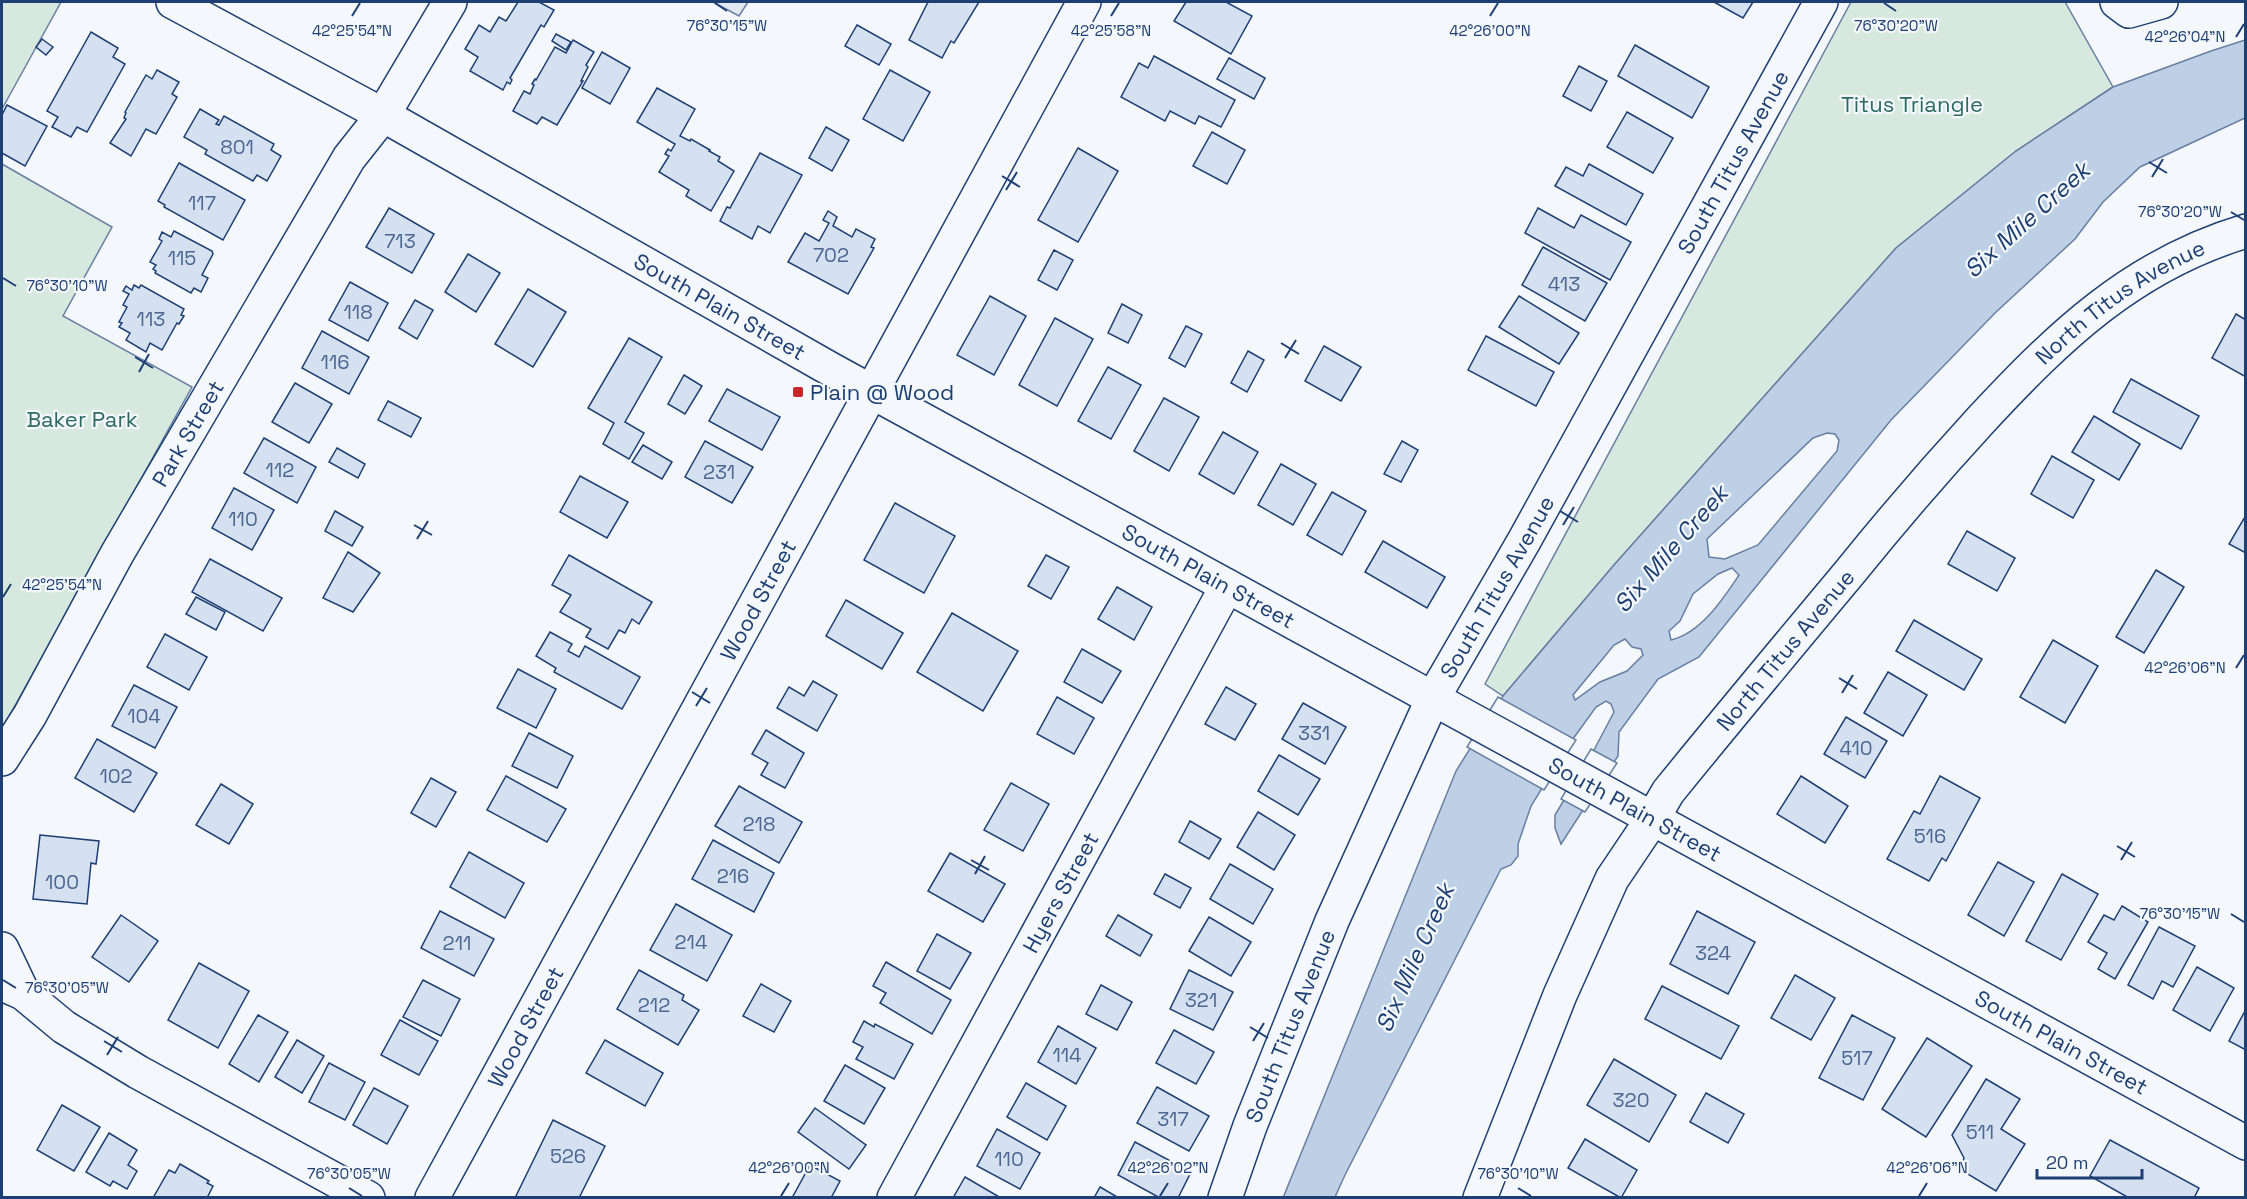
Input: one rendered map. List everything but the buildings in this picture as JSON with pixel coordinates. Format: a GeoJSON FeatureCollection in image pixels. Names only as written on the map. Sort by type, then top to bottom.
{"type":"FeatureCollection","features":[{"type":"Feature","properties":{"kind":"street","name":"South Plain Street"},"geometry":{"type":"LineString","coordinates":[[173,2],[382,115],[871,391],[2246,1143]]}},
{"type":"Feature","properties":{"kind":"street","name":"Park Street"},"geometry":{"type":"LineString","coordinates":[[2,758],[30,715],[117,554],[343,168],[382,115],[450,2]]}},
{"type":"Feature","properties":{"kind":"street","name":"Wood Street"},"geometry":{"type":"LineString","coordinates":[[432,1197],[1084,2]]}},
{"type":"Feature","properties":{"kind":"street","name":"South Titus Avenue"},"geometry":{"type":"LineString","coordinates":[[1225,1197],[1250,1126],[1332,921],[1433,698],[1524,541],[1821,2]]}},
{"type":"Feature","properties":{"kind":"street"},"geometry":{"type":"LineString","coordinates":[[2123,6],[2161,2]]}},
{"type":"Feature","properties":{"kind":"street","name":"North Titus Avenue"},"geometry":{"type":"LineString","coordinates":[[1480,1197],[1560,995],[1607,889],[1668,792],[1913,495],[2034,362],[2123,288],[2177,258],[2218,239],[2246,231]]}},
{"type":"Feature","properties":{"kind":"street","name":"Hyers Street"},"geometry":{"type":"LineString","coordinates":[[894,1197],[1227,586]]}},
{"type":"Feature","properties":{"kind":"street"},"geometry":{"type":"LineString","coordinates":[[2,949],[12,988],[64,1027],[138,1072],[368,1197]]}},
{"type":"Feature","properties":{"kind":"green space"},"geometry":{"type":"Polygon","coordinates":[[[2,2],[61,2],[2,109],[2,2]]]}},
{"type":"Feature","properties":{"kind":"green space","name":"Titus Triangle"},"geometry":{"type":"Polygon","coordinates":[[[1851,2],[2065,2],[2113,87],[2016,151],[1896,248],[1614,565],[1503,696],[1485,684],[1851,2]]]}},
{"type":"Feature","properties":{"kind":"green space","name":"Baker Park"},"geometry":{"type":"Polygon","coordinates":[[[2,164],[112,227],[63,316],[192,387],[2,729],[2,164]]]}},
{"type":"Feature","properties":{"kind":"shaded area"},"geometry":{"type":"Polygon","coordinates":[[[713,2],[748,2],[739,16],[713,2]]]}},
{"type":"Feature","properties":{"kind":"water","name":"Six Mile Creek"},"geometry":{"type":"Polygon","coordinates":[[[2245,40],[2245,118],[2140,167],[2103,202],[2075,239],[1995,313],[1891,420],[1699,657],[1658,679],[1619,732],[1618,756],[1561,844],[1555,828],[1555,815],[1614,712],[1611,704],[1606,701],[1596,707],[1570,743],[1531,806],[1518,844],[1518,856],[1511,865],[1501,869],[1335,1197],[1283,1198],[1456,771],[1503,696],[1614,565],[1896,248],[2016,151],[2113,87],[2245,40]],[[1827,433],[1813,438],[1707,539],[1709,557],[1725,559],[1758,545],[1837,451],[1839,440],[1835,434],[1827,433]],[[1732,568],[1718,574],[1693,594],[1680,621],[1669,631],[1671,640],[1682,636],[1701,623],[1739,575],[1732,568]],[[1625,639],[1614,645],[1573,695],[1575,700],[1600,682],[1627,671],[1643,655],[1641,649],[1632,647],[1625,639]]]}},
{"type":"Feature","properties":{"kind":"pier"},"geometry":{"type":"Polygon","coordinates":[[[1498,697],[1576,740],[1544,790],[1467,747],[1498,697]]]}},
{"type":"Feature","properties":{"kind":"pier"},"geometry":{"type":"Polygon","coordinates":[[[1591,749],[1617,763],[1585,812],[1561,799],[1591,749]]]}},
{"type":"Feature","properties":{"kind":"place","name":"Plain @ Wood"},"geometry":{"type":"Point","coordinates":[798,392]}}]}
